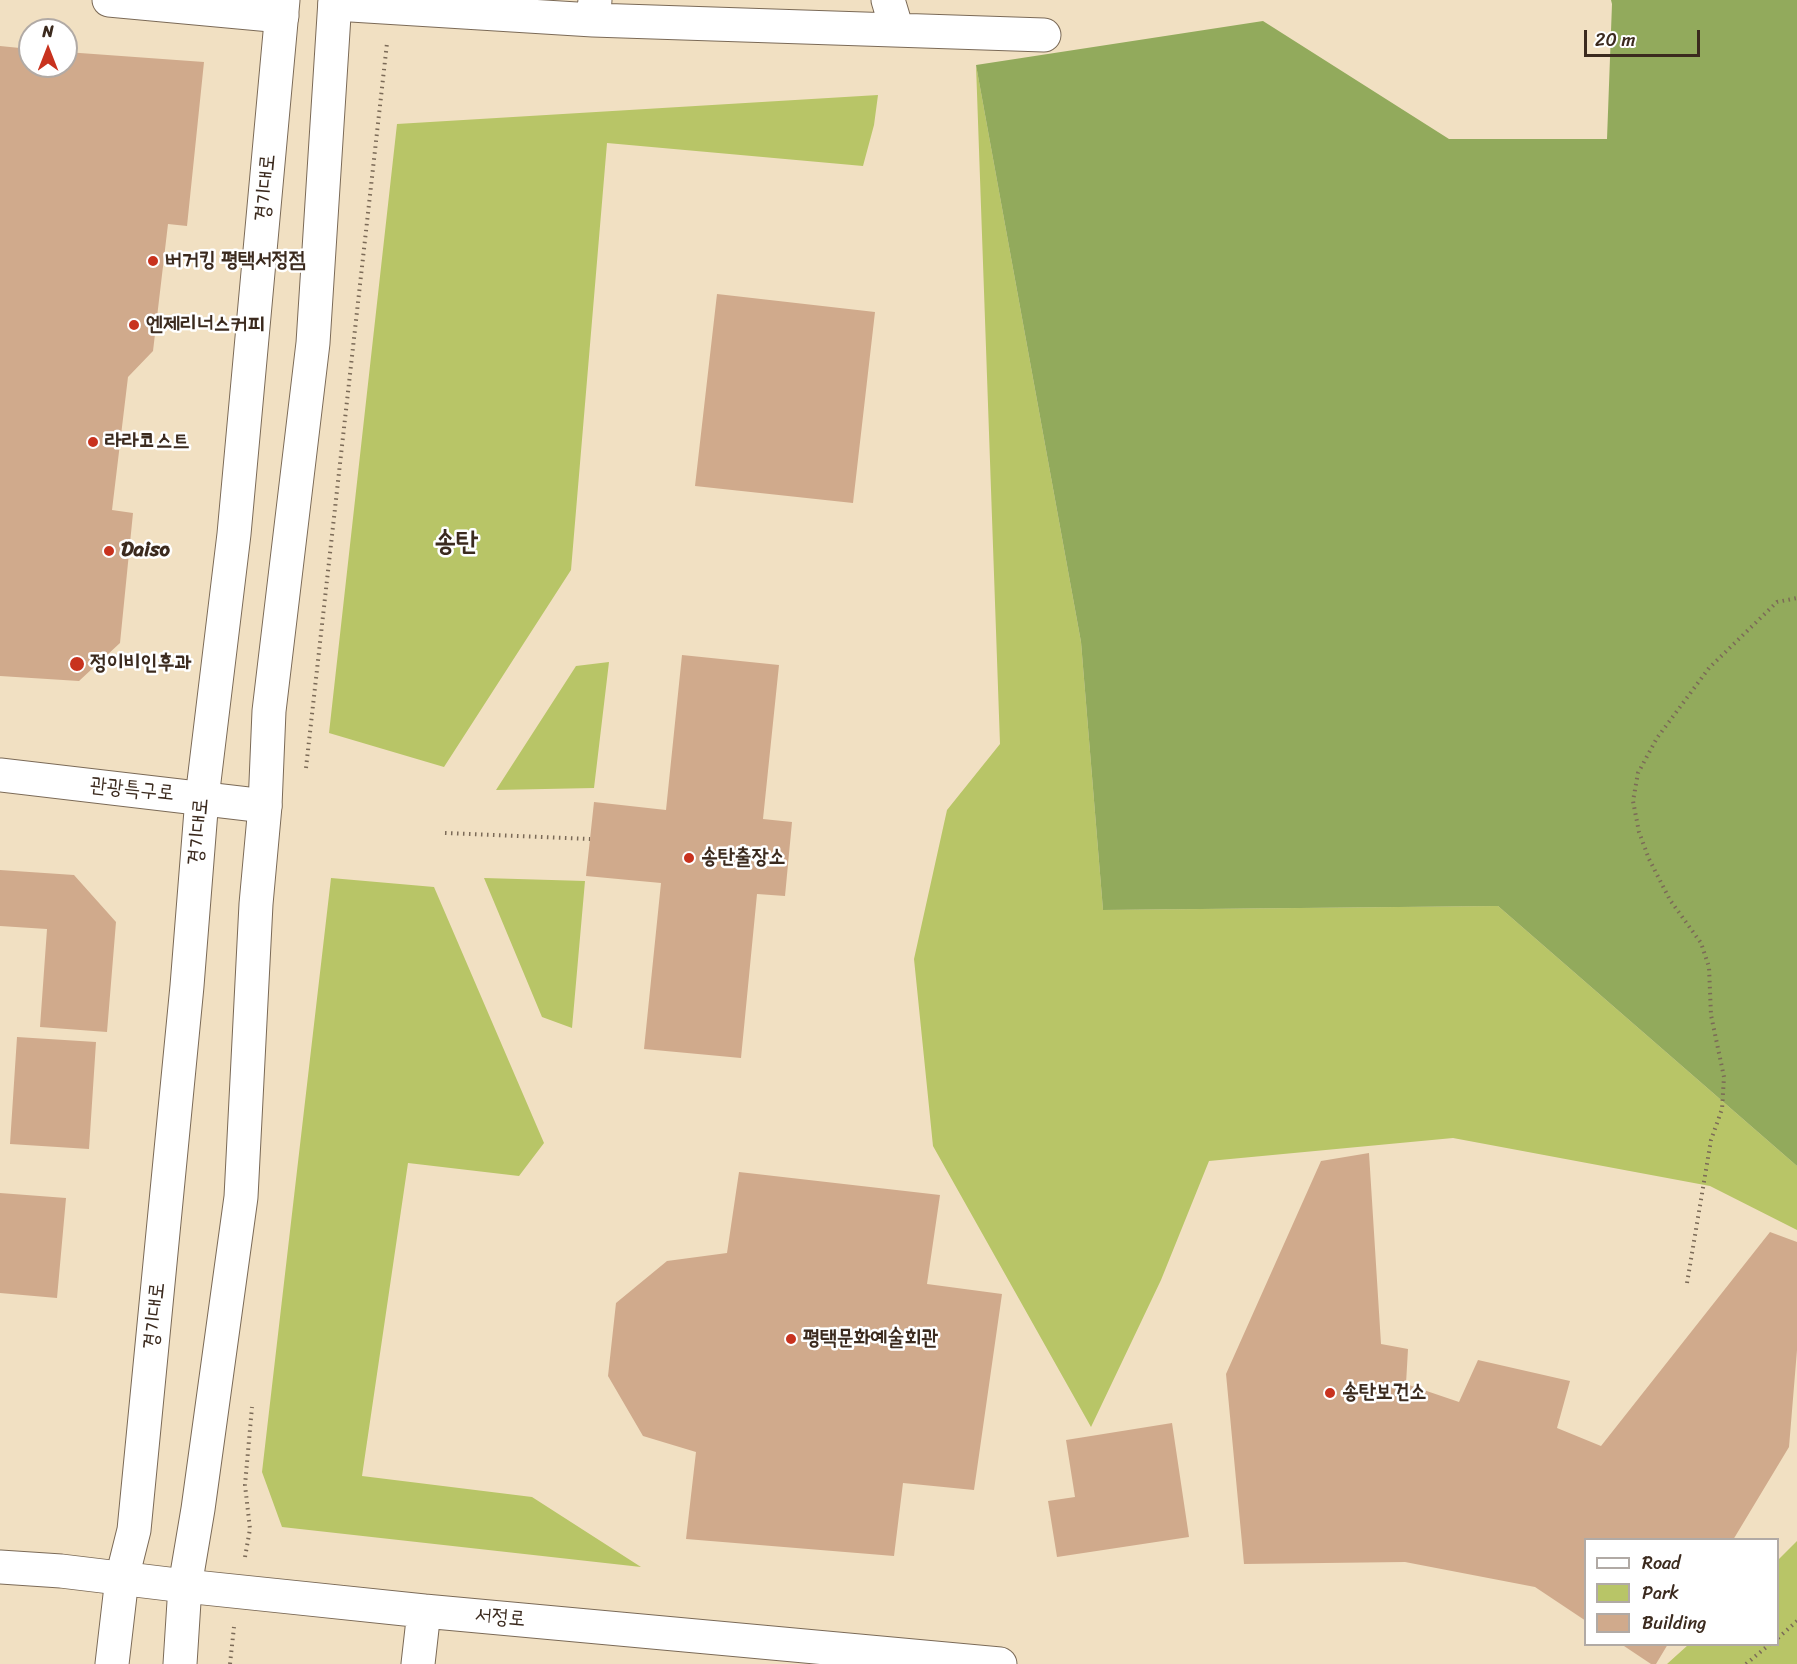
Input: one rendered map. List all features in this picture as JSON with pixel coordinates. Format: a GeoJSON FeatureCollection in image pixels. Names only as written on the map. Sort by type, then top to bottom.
{"type":"FeatureCollection","features":[{"type":"Feature","properties":{"kind":"main road"},"geometry":{"type":"LineString","coordinates":[[109,0],[282,8]]}},
{"type":"Feature","properties":{"kind":"main road"},"geometry":{"type":"LineString","coordinates":[[180,1664],[185,1586],[198,1509],[241,1197],[256,904],[265,806],[269,711],[313,343],[335,2],[391,7],[892,15],[1044,35]]}},
{"type":"Feature","properties":{"kind":"main road","name":"경기대로"},"geometry":{"type":"LineString","coordinates":[[112,1664],[122,1578],[134,1530],[188,986],[202,798],[234,534],[282,8]]}},
{"type":"Feature","properties":{"kind":"main road","name":"관광특구로"},"geometry":{"type":"LineString","coordinates":[[0,775],[265,806]]}},
{"type":"Feature","properties":{"kind":"main road","name":"서정로"},"geometry":{"type":"LineString","coordinates":[[0,1566],[424,1611],[1000,1664]]}},
{"type":"Feature","properties":{"kind":"main road"},"geometry":{"type":"LineString","coordinates":[[418,1664],[424,1611]]}},
{"type":"Feature","properties":{"kind":"path"},"geometry":{"type":"LineString","coordinates":[[305,775],[391,7]]}},
{"type":"Feature","properties":{"kind":"path"},"geometry":{"type":"LineString","coordinates":[[1687,1283],[1711,1140],[1722,1109],[1724,1077],[1711,1015],[1709,967],[1701,943],[1670,900],[1642,841],[1634,801],[1638,773],[1657,738],[1709,668],[1777,602],[1797,598]]}},
{"type":"Feature","properties":{"kind":"path"},"geometry":{"type":"LineString","coordinates":[[445,833],[590,839]]}},
{"type":"Feature","properties":{"kind":"path"},"geometry":{"type":"LineString","coordinates":[[230,1664],[250,1529],[245,1485],[252,1402]]}},
{"type":"Feature","properties":{"kind":"path"},"geometry":{"type":"LineString","coordinates":[[1779,1637],[1797,1621]]}},
{"type":"Feature","properties":{"kind":"path"},"geometry":{"type":"LineString","coordinates":[[1746,1664],[1768,1646]]}},
{"type":"Feature","properties":{"kind":"green space"},"geometry":{"type":"Polygon","coordinates":[[[1611,0],[1797,0],[1797,1166],[1498,906],[1103,910],[1081,642],[976,65],[1263,21],[1449,139],[1607,139],[1611,0]]]}},
{"type":"Feature","properties":{"kind":"green space"},"geometry":{"type":"Polygon","coordinates":[[[976,65],[1081,642],[1103,910],[1498,906],[1797,1166],[1797,1230],[1710,1186],[1453,1138],[1209,1161],[1161,1280],[1091,1427],[933,1146],[914,959],[947,810],[1000,744],[976,65]]]}},
{"type":"Feature","properties":{"kind":"green space"},"geometry":{"type":"Polygon","coordinates":[[[878,95],[874,125],[863,166],[607,143],[571,570],[444,767],[329,733],[397,124],[878,95]]]}},
{"type":"Feature","properties":{"kind":"green space"},"geometry":{"type":"Polygon","coordinates":[[[609,662],[594,788],[496,790],[576,666],[609,662]]]}},
{"type":"Feature","properties":{"kind":"green space"},"geometry":{"type":"Polygon","coordinates":[[[331,878],[434,887],[544,1143],[519,1176],[408,1163],[362,1476],[532,1497],[641,1567],[282,1527],[262,1472],[331,878]]]}},
{"type":"Feature","properties":{"kind":"green space"},"geometry":{"type":"Polygon","coordinates":[[[484,878],[585,881],[572,1028],[542,1017],[484,878]]]}},
{"type":"Feature","properties":{"kind":"green space"},"geometry":{"type":"Polygon","coordinates":[[[1797,1541],[1797,1664],[1667,1664],[1687,1646],[1779,1646],[1779,1559],[1797,1541]]]}},
{"type":"Feature","properties":{"kind":"building"},"geometry":{"type":"Polygon","coordinates":[[[0,46],[18,48],[18,78],[78,78],[78,53],[204,62],[187,226],[168,224],[153,351],[128,377],[112,510],[133,513],[120,643],[79,681],[0,676],[0,46]]]}},
{"type":"Feature","properties":{"kind":"building"},"geometry":{"type":"Polygon","coordinates":[[[717,294],[875,312],[853,503],[695,486],[717,294]]]}},
{"type":"Feature","properties":{"kind":"building","name":"송탄출장소"},"geometry":{"type":"Polygon","coordinates":[[[682,655],[779,665],[763,819],[792,822],[785,896],[757,894],[741,1058],[644,1049],[661,883],[586,876],[594,802],[666,810],[682,655]]]}},
{"type":"Feature","properties":{"kind":"building"},"geometry":{"type":"Polygon","coordinates":[[[0,870],[74,875],[116,922],[107,1032],[40,1027],[47,929],[0,926],[0,870]]]}},
{"type":"Feature","properties":{"kind":"building"},"geometry":{"type":"Polygon","coordinates":[[[17,1037],[96,1042],[89,1149],[10,1144],[17,1037]]]}},
{"type":"Feature","properties":{"kind":"building","name":"송탄보건소"},"geometry":{"type":"Polygon","coordinates":[[[1369,1153],[1381,1344],[1408,1349],[1406,1384],[1459,1402],[1478,1360],[1570,1381],[1557,1428],[1601,1446],[1770,1232],[1797,1242],[1797,1350],[1789,1447],[1734,1538],[1584,1538],[1584,1620],[1535,1587],[1405,1562],[1244,1564],[1226,1374],[1321,1161],[1369,1153]]]}},
{"type":"Feature","properties":{"kind":"building"},"geometry":{"type":"Polygon","coordinates":[[[739,1172],[940,1195],[927,1284],[1002,1294],[974,1490],[903,1483],[894,1556],[686,1539],[696,1452],[643,1436],[608,1376],[616,1303],[667,1261],[727,1253],[739,1172]]]}},
{"type":"Feature","properties":{"kind":"building"},"geometry":{"type":"Polygon","coordinates":[[[0,1193],[66,1198],[57,1298],[0,1293],[0,1193]]]}},
{"type":"Feature","properties":{"kind":"building"},"geometry":{"type":"Polygon","coordinates":[[[1172,1423],[1189,1537],[1057,1557],[1048,1501],[1075,1497],[1066,1440],[1172,1423]]]}},
{"type":"Feature","properties":{"kind":"building"},"geometry":{"type":"Polygon","coordinates":[[[1624,1646],[1667,1646],[1656,1664],[1651,1664],[1624,1646]]]}},
{"type":"Feature","properties":{"kind":"place","name":"버거킹 평택서정점"},"geometry":{"type":"Point","coordinates":[153,261]}},
{"type":"Feature","properties":{"kind":"place","name":"엔제리너스커피"},"geometry":{"type":"Point","coordinates":[134,325]}},
{"type":"Feature","properties":{"kind":"place","name":"라라코스트"},"geometry":{"type":"Point","coordinates":[93,442]}},
{"type":"Feature","properties":{"kind":"place","name":"Daiso"},"geometry":{"type":"Point","coordinates":[109,551]}},
{"type":"Feature","properties":{"kind":"place","name":"정이비인후과"},"geometry":{"type":"Point","coordinates":[77,664]}},
{"type":"Feature","properties":{"kind":"place","name":"송탄출장소"},"geometry":{"type":"Point","coordinates":[689,858]}},
{"type":"Feature","properties":{"kind":"place","name":"평택문화예술회관"},"geometry":{"type":"Point","coordinates":[791,1339]}},
{"type":"Feature","properties":{"kind":"place","name":"송탄보건소"},"geometry":{"type":"Point","coordinates":[1330,1393]}},
{"type":"Feature","properties":{"kind":"district","name":"송탄"},"geometry":{"type":"Point","coordinates":[456,543]}}]}
